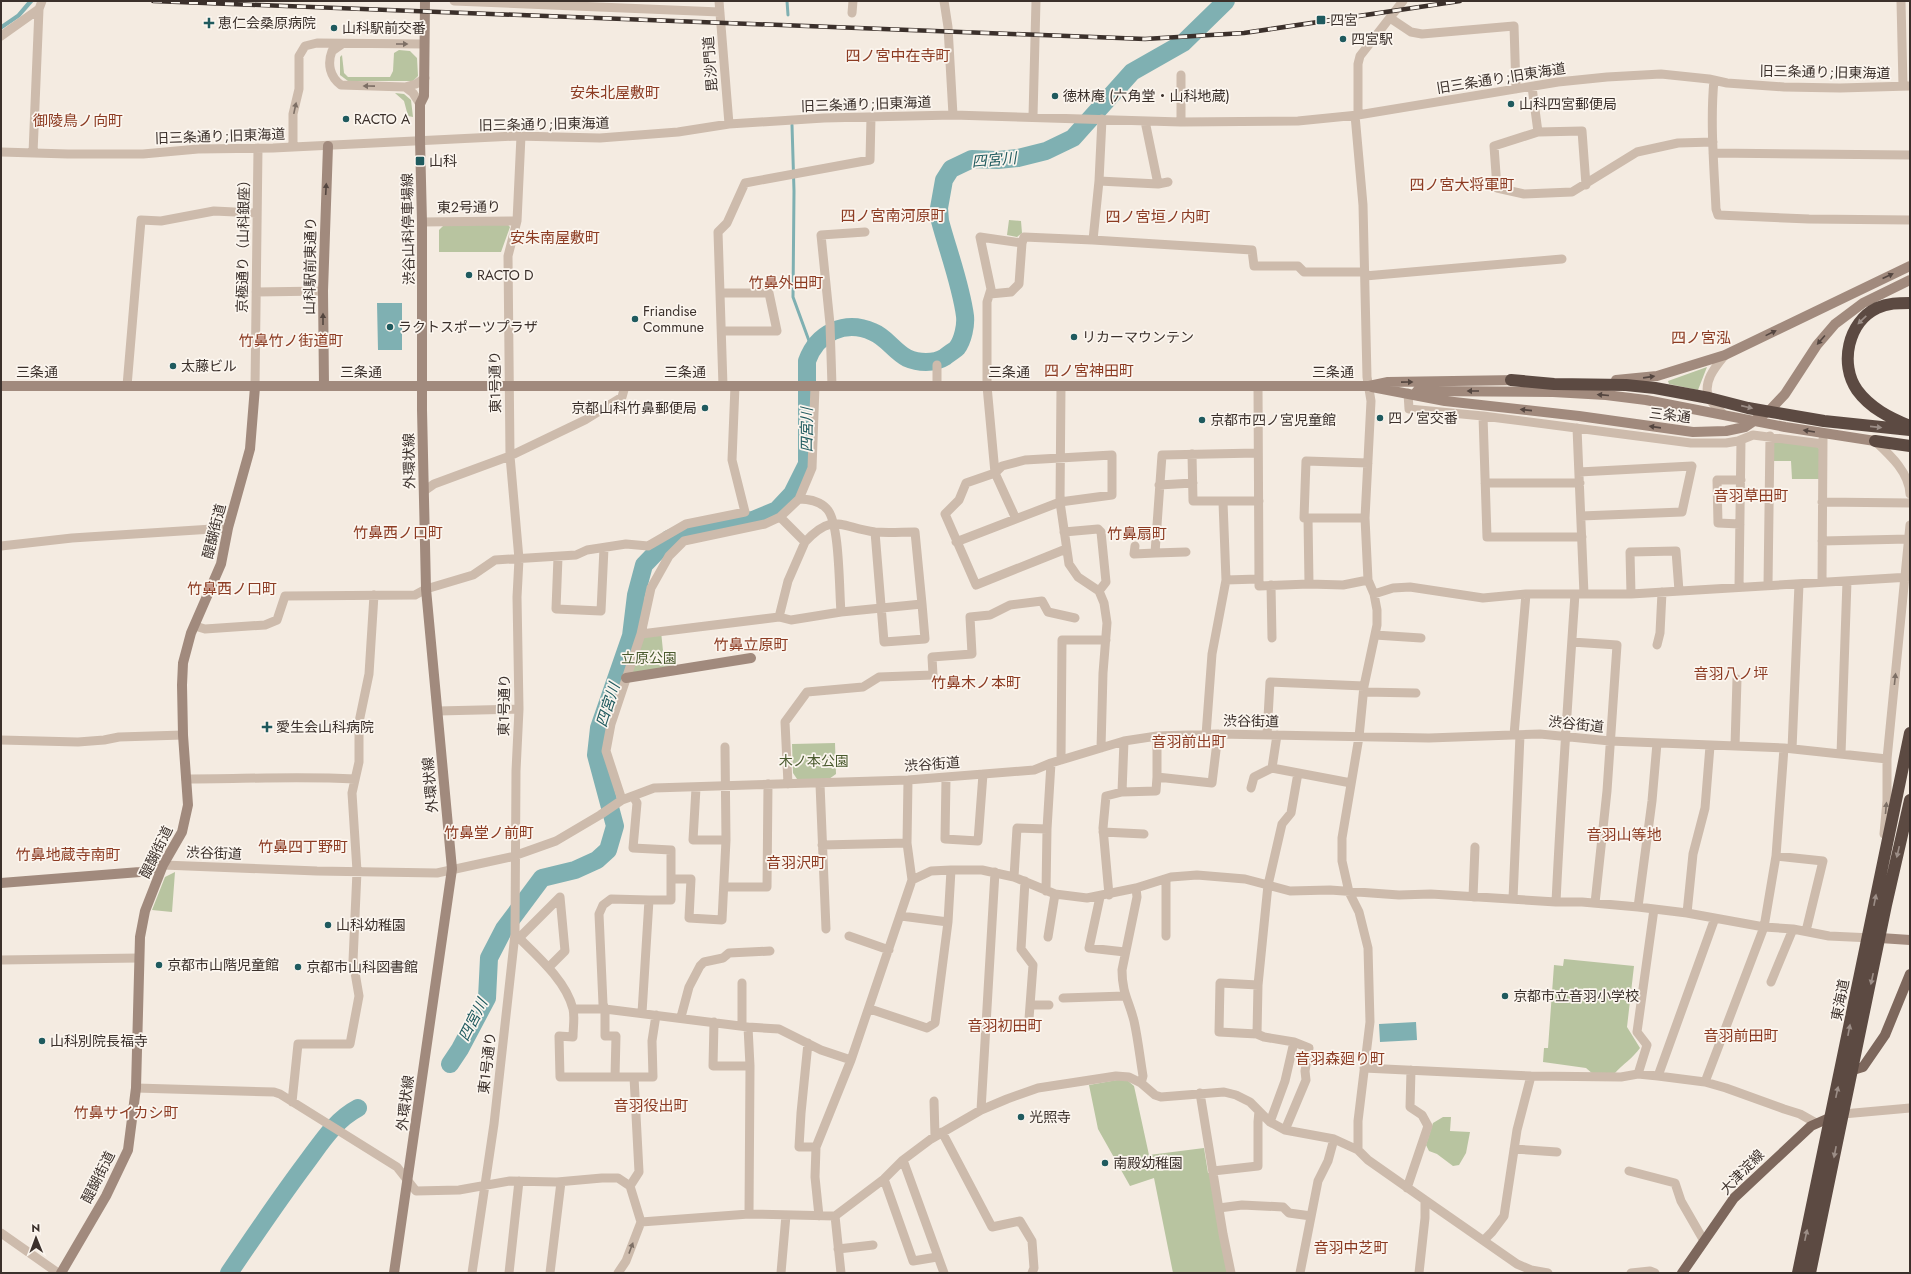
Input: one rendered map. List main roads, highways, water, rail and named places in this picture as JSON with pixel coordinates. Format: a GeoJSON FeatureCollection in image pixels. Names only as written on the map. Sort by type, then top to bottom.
{"type":"FeatureCollection","features":[{"type":"Feature","properties":{"kind":"highway"},"geometry":{"type":"LineString","coordinates":[[1910,303],[1894,303],[1876,309],[1865,317],[1856,327],[1847,356],[1850,375],[1857,390],[1864,398],[1879,411],[1910,426]]}},
{"type":"Feature","properties":{"kind":"highway"},"geometry":{"type":"LineString","coordinates":[[1511,380],[1554,384],[1586,382],[1655,388],[1709,398],[1748,408],[1824,421],[1910,430]]}},
{"type":"Feature","properties":{"kind":"highway"},"geometry":{"type":"LineString","coordinates":[[1875,441],[1910,446]]}},
{"type":"Feature","properties":{"kind":"highway","name":"東海道"},"geometry":{"type":"LineString","coordinates":[[1847,1069],[1868,938],[1910,733]]}},
{"type":"Feature","properties":{"kind":"highway","name":"東海道"},"geometry":{"type":"LineString","coordinates":[[1798,1273],[1880,938],[1910,800]]}},
{"type":"Feature","properties":{"kind":"highway","name":"東海道"},"geometry":{"type":"LineString","coordinates":[[1810,1273],[1837,1115]]}},
{"type":"Feature","properties":{"kind":"main road","name":"渋谷山科停車場線"},"geometry":{"type":"LineString","coordinates":[[422,386],[420,104],[424,96],[425,78],[425,1]]}},
{"type":"Feature","properties":{"kind":"main road","name":"山科駅前東通り"},"geometry":{"type":"LineString","coordinates":[[324,386],[323,291],[328,146]]}},
{"type":"Feature","properties":{"kind":"main road"},"geometry":{"type":"LineString","coordinates":[[1586,382],[1657,376],[1725,355],[1910,266]]}},
{"type":"Feature","properties":{"kind":"main road","name":"三条通"},"geometry":{"type":"LineString","coordinates":[[1368,386],[1388,390],[1397,390],[1445,401],[1579,416],[1693,432],[1726,431],[1745,427],[1770,410],[1785,394],[1817,345],[1835,324],[1863,303],[1910,280]]}},
{"type":"Feature","properties":{"kind":"main road","name":"三条通"},"geometry":{"type":"LineString","coordinates":[[1,386],[1368,386],[1388,382],[1511,380]]}},
{"type":"Feature","properties":{"kind":"main road","name":"外環状線"},"geometry":{"type":"LineString","coordinates":[[394,1273],[452,869],[426,589],[422,386]]}},
{"type":"Feature","properties":{"kind":"main road","name":"醍醐街道"},"geometry":{"type":"LineString","coordinates":[[61,1273],[106,1196],[128,1150],[136,1088],[140,937],[145,911],[163,865],[182,832],[186,820],[188,805],[183,735],[183,663],[191,633],[221,564],[228,528],[250,449],[255,387]]}},
{"type":"Feature","properties":{"kind":"main road"},"geometry":{"type":"LineString","coordinates":[[1397,390],[1553,392],[1606,395],[1646,400],[1724,415],[1823,439],[1875,441]]}},
{"type":"Feature","properties":{"kind":"main road"},"geometry":{"type":"LineString","coordinates":[[626,678],[751,658]]}},
{"type":"Feature","properties":{"kind":"main road","name":"渋谷街道"},"geometry":{"type":"LineString","coordinates":[[1,884],[140,872],[163,865]]}},
{"type":"Feature","properties":{"kind":"main road"},"geometry":{"type":"LineString","coordinates":[[1880,938],[1910,940]]}},
{"type":"Feature","properties":{"kind":"main road"},"geometry":{"type":"LineString","coordinates":[[1847,1069],[1863,1067],[1884,1036],[1910,974]]}},
{"type":"Feature","properties":{"kind":"main road","name":"大津淀線"},"geometry":{"type":"LineString","coordinates":[[1682,1273],[1734,1198],[1760,1171],[1816,1123],[1837,1115]]}},
{"type":"Feature","properties":{"kind":"water"},"geometry":{"type":"Polygon","coordinates":[[[28,1],[34,1],[20,17],[1,30],[1,25],[17,14],[28,1]]]}},
{"type":"Feature","properties":{"kind":"water","name":"ラクトスポーツプラザ"},"geometry":{"type":"Polygon","coordinates":[[[377,303],[402,303],[402,350],[378,350],[377,303]]]}},
{"type":"Feature","properties":{"kind":"water"},"geometry":{"type":"Polygon","coordinates":[[[1416,1022],[1417,1040],[1380,1042],[1379,1024],[1416,1022]]]}},
{"type":"Feature","properties":{"kind":"waterway"},"geometry":{"type":"LineString","coordinates":[[787,1],[788,15]]}},
{"type":"Feature","properties":{"kind":"waterway","name":"四宮川"},"geometry":{"type":"LineString","coordinates":[[450,1064],[460,1049],[487,998],[489,958],[504,929],[542,878],[575,870],[597,860],[608,850],[615,826],[596,755],[599,728],[631,636],[636,595],[644,565],[669,539],[689,530],[753,520],[777,510],[792,494],[807,464],[807,361],[812,351],[825,336],[842,328],[863,328],[878,334],[907,358],[921,362],[936,361],[945,357],[957,348],[964,332],[965,316],[957,280],[940,221],[939,208],[944,180],[951,169],[972,159],[998,160],[1018,158],[1046,151],[1073,138],[1132,72],[1183,43],[1226,1]]}},
{"type":"Feature","properties":{"kind":"waterway"},"geometry":{"type":"LineString","coordinates":[[792,125],[794,191],[793,297],[812,349]]}},
{"type":"Feature","properties":{"kind":"waterway","name":"四宮川"},"geometry":{"type":"LineString","coordinates":[[229,1273],[276,1204],[323,1140],[335,1125],[358,1108]]}},
{"type":"Feature","properties":{"kind":"railway"},"geometry":{"type":"LineString","coordinates":[[153,1],[1145,39],[1244,33],[1460,1]]}},
{"type":"Feature","properties":{"kind":"place","name":"四宮"},"geometry":{"type":"Point","coordinates":[1321,20]}},
{"type":"Feature","properties":{"kind":"place","name":"恵仁会桑原病院"},"geometry":{"type":"Point","coordinates":[209,23]}},
{"type":"Feature","properties":{"kind":"place","name":"山科駅前交番"},"geometry":{"type":"Point","coordinates":[334,28]}},
{"type":"Feature","properties":{"kind":"place","name":"四宮駅"},"geometry":{"type":"Point","coordinates":[1343,39]}},
{"type":"Feature","properties":{"kind":"place","name":"徳林庵 (六角堂・山科地蔵)"},"geometry":{"type":"Point","coordinates":[1055,96]}},
{"type":"Feature","properties":{"kind":"place","name":"山科四宮郵便局"},"geometry":{"type":"Point","coordinates":[1511,104]}},
{"type":"Feature","properties":{"kind":"place","name":"RACTO A"},"geometry":{"type":"Point","coordinates":[346,119]}},
{"type":"Feature","properties":{"kind":"place","name":"山科"},"geometry":{"type":"Point","coordinates":[420,161]}},
{"type":"Feature","properties":{"kind":"place","name":"RACTO D"},"geometry":{"type":"Point","coordinates":[469,275]}},
{"type":"Feature","properties":{"kind":"place","name":"Friandise Commune"},"geometry":{"type":"Point","coordinates":[635,319]}},
{"type":"Feature","properties":{"kind":"place","name":"ラクトスポーツプラザ"},"geometry":{"type":"Point","coordinates":[390,327]}},
{"type":"Feature","properties":{"kind":"place","name":"リカーマウンテン"},"geometry":{"type":"Point","coordinates":[1074,337]}},
{"type":"Feature","properties":{"kind":"place","name":"太藤ビル"},"geometry":{"type":"Point","coordinates":[173,366]}},
{"type":"Feature","properties":{"kind":"place","name":"京都山科竹鼻郵便局"},"geometry":{"type":"Point","coordinates":[705,408]}},
{"type":"Feature","properties":{"kind":"place","name":"四ノ宮交番"},"geometry":{"type":"Point","coordinates":[1380,418]}},
{"type":"Feature","properties":{"kind":"place","name":"京都市四ノ宮児童館"},"geometry":{"type":"Point","coordinates":[1202,420]}},
{"type":"Feature","properties":{"kind":"place","name":"愛生会山科病院"},"geometry":{"type":"Point","coordinates":[267,727]}},
{"type":"Feature","properties":{"kind":"place","name":"山科幼稚園"},"geometry":{"type":"Point","coordinates":[328,925]}},
{"type":"Feature","properties":{"kind":"place","name":"京都市山階児童館"},"geometry":{"type":"Point","coordinates":[159,965]}},
{"type":"Feature","properties":{"kind":"place","name":"京都市山科図書館"},"geometry":{"type":"Point","coordinates":[298,967]}},
{"type":"Feature","properties":{"kind":"place","name":"京都市立音羽小学校"},"geometry":{"type":"Point","coordinates":[1505,996]}},
{"type":"Feature","properties":{"kind":"place","name":"山科別院長福寺"},"geometry":{"type":"Point","coordinates":[42,1041]}},
{"type":"Feature","properties":{"kind":"place","name":"光照寺"},"geometry":{"type":"Point","coordinates":[1021,1117]}},
{"type":"Feature","properties":{"kind":"place","name":"南殿幼稚園"},"geometry":{"type":"Point","coordinates":[1105,1163]}},
{"type":"Feature","properties":{"kind":"district","name":"四ノ宮中在寺町"},"geometry":{"type":"Point","coordinates":[898,56]}},
{"type":"Feature","properties":{"kind":"district","name":"安朱北屋敷町"},"geometry":{"type":"Point","coordinates":[615,93]}},
{"type":"Feature","properties":{"kind":"district","name":"御陵鳥ノ向町"},"geometry":{"type":"Point","coordinates":[78,121]}},
{"type":"Feature","properties":{"kind":"district","name":"四ノ宮大将軍町"},"geometry":{"type":"Point","coordinates":[1462,185]}},
{"type":"Feature","properties":{"kind":"district","name":"四ノ宮南河原町"},"geometry":{"type":"Point","coordinates":[893,216]}},
{"type":"Feature","properties":{"kind":"district","name":"四ノ宮垣ノ内町"},"geometry":{"type":"Point","coordinates":[1158,217]}},
{"type":"Feature","properties":{"kind":"district","name":"安朱南屋敷町"},"geometry":{"type":"Point","coordinates":[555,238]}},
{"type":"Feature","properties":{"kind":"district","name":"竹鼻外田町"},"geometry":{"type":"Point","coordinates":[786,283]}},
{"type":"Feature","properties":{"kind":"district","name":"四ノ宮泓"},"geometry":{"type":"Point","coordinates":[1701,338]}},
{"type":"Feature","properties":{"kind":"district","name":"竹鼻竹ノ街道町"},"geometry":{"type":"Point","coordinates":[291,341]}},
{"type":"Feature","properties":{"kind":"district","name":"四ノ宮神田町"},"geometry":{"type":"Point","coordinates":[1089,371]}},
{"type":"Feature","properties":{"kind":"district","name":"音羽草田町"},"geometry":{"type":"Point","coordinates":[1751,496]}},
{"type":"Feature","properties":{"kind":"district","name":"竹鼻西ノ口町"},"geometry":{"type":"Point","coordinates":[398,533]}},
{"type":"Feature","properties":{"kind":"district","name":"竹鼻扇町"},"geometry":{"type":"Point","coordinates":[1137,534]}},
{"type":"Feature","properties":{"kind":"district","name":"竹鼻西ノ口町"},"geometry":{"type":"Point","coordinates":[232,589]}},
{"type":"Feature","properties":{"kind":"district","name":"竹鼻立原町"},"geometry":{"type":"Point","coordinates":[751,645]}},
{"type":"Feature","properties":{"kind":"district","name":"音羽八ノ坪"},"geometry":{"type":"Point","coordinates":[1731,674]}},
{"type":"Feature","properties":{"kind":"district","name":"竹鼻木ノ本町"},"geometry":{"type":"Point","coordinates":[976,683]}},
{"type":"Feature","properties":{"kind":"district","name":"音羽前出町"},"geometry":{"type":"Point","coordinates":[1189,742]}},
{"type":"Feature","properties":{"kind":"district","name":"竹鼻堂ノ前町"},"geometry":{"type":"Point","coordinates":[489,833]}},
{"type":"Feature","properties":{"kind":"district","name":"音羽山等地"},"geometry":{"type":"Point","coordinates":[1624,835]}},
{"type":"Feature","properties":{"kind":"district","name":"竹鼻四丁野町"},"geometry":{"type":"Point","coordinates":[303,847]}},
{"type":"Feature","properties":{"kind":"district","name":"竹鼻地蔵寺南町"},"geometry":{"type":"Point","coordinates":[68,855]}},
{"type":"Feature","properties":{"kind":"district","name":"音羽沢町"},"geometry":{"type":"Point","coordinates":[796,863]}},
{"type":"Feature","properties":{"kind":"district","name":"音羽初田町"},"geometry":{"type":"Point","coordinates":[1005,1026]}},
{"type":"Feature","properties":{"kind":"district","name":"音羽前田町"},"geometry":{"type":"Point","coordinates":[1741,1036]}},
{"type":"Feature","properties":{"kind":"district","name":"音羽森廻り町"},"geometry":{"type":"Point","coordinates":[1340,1059]}},
{"type":"Feature","properties":{"kind":"district","name":"音羽役出町"},"geometry":{"type":"Point","coordinates":[651,1106]}},
{"type":"Feature","properties":{"kind":"district","name":"竹鼻サイカシ町"},"geometry":{"type":"Point","coordinates":[126,1113]}},
{"type":"Feature","properties":{"kind":"district","name":"音羽中芝町"},"geometry":{"type":"Point","coordinates":[1351,1248]}},
{"type":"Feature","properties":{"kind":"park label","name":"立原公園"},"geometry":{"type":"Point","coordinates":[649,658]}},
{"type":"Feature","properties":{"kind":"park label","name":"木ノ本公園"},"geometry":{"type":"Point","coordinates":[814,761]}}]}
